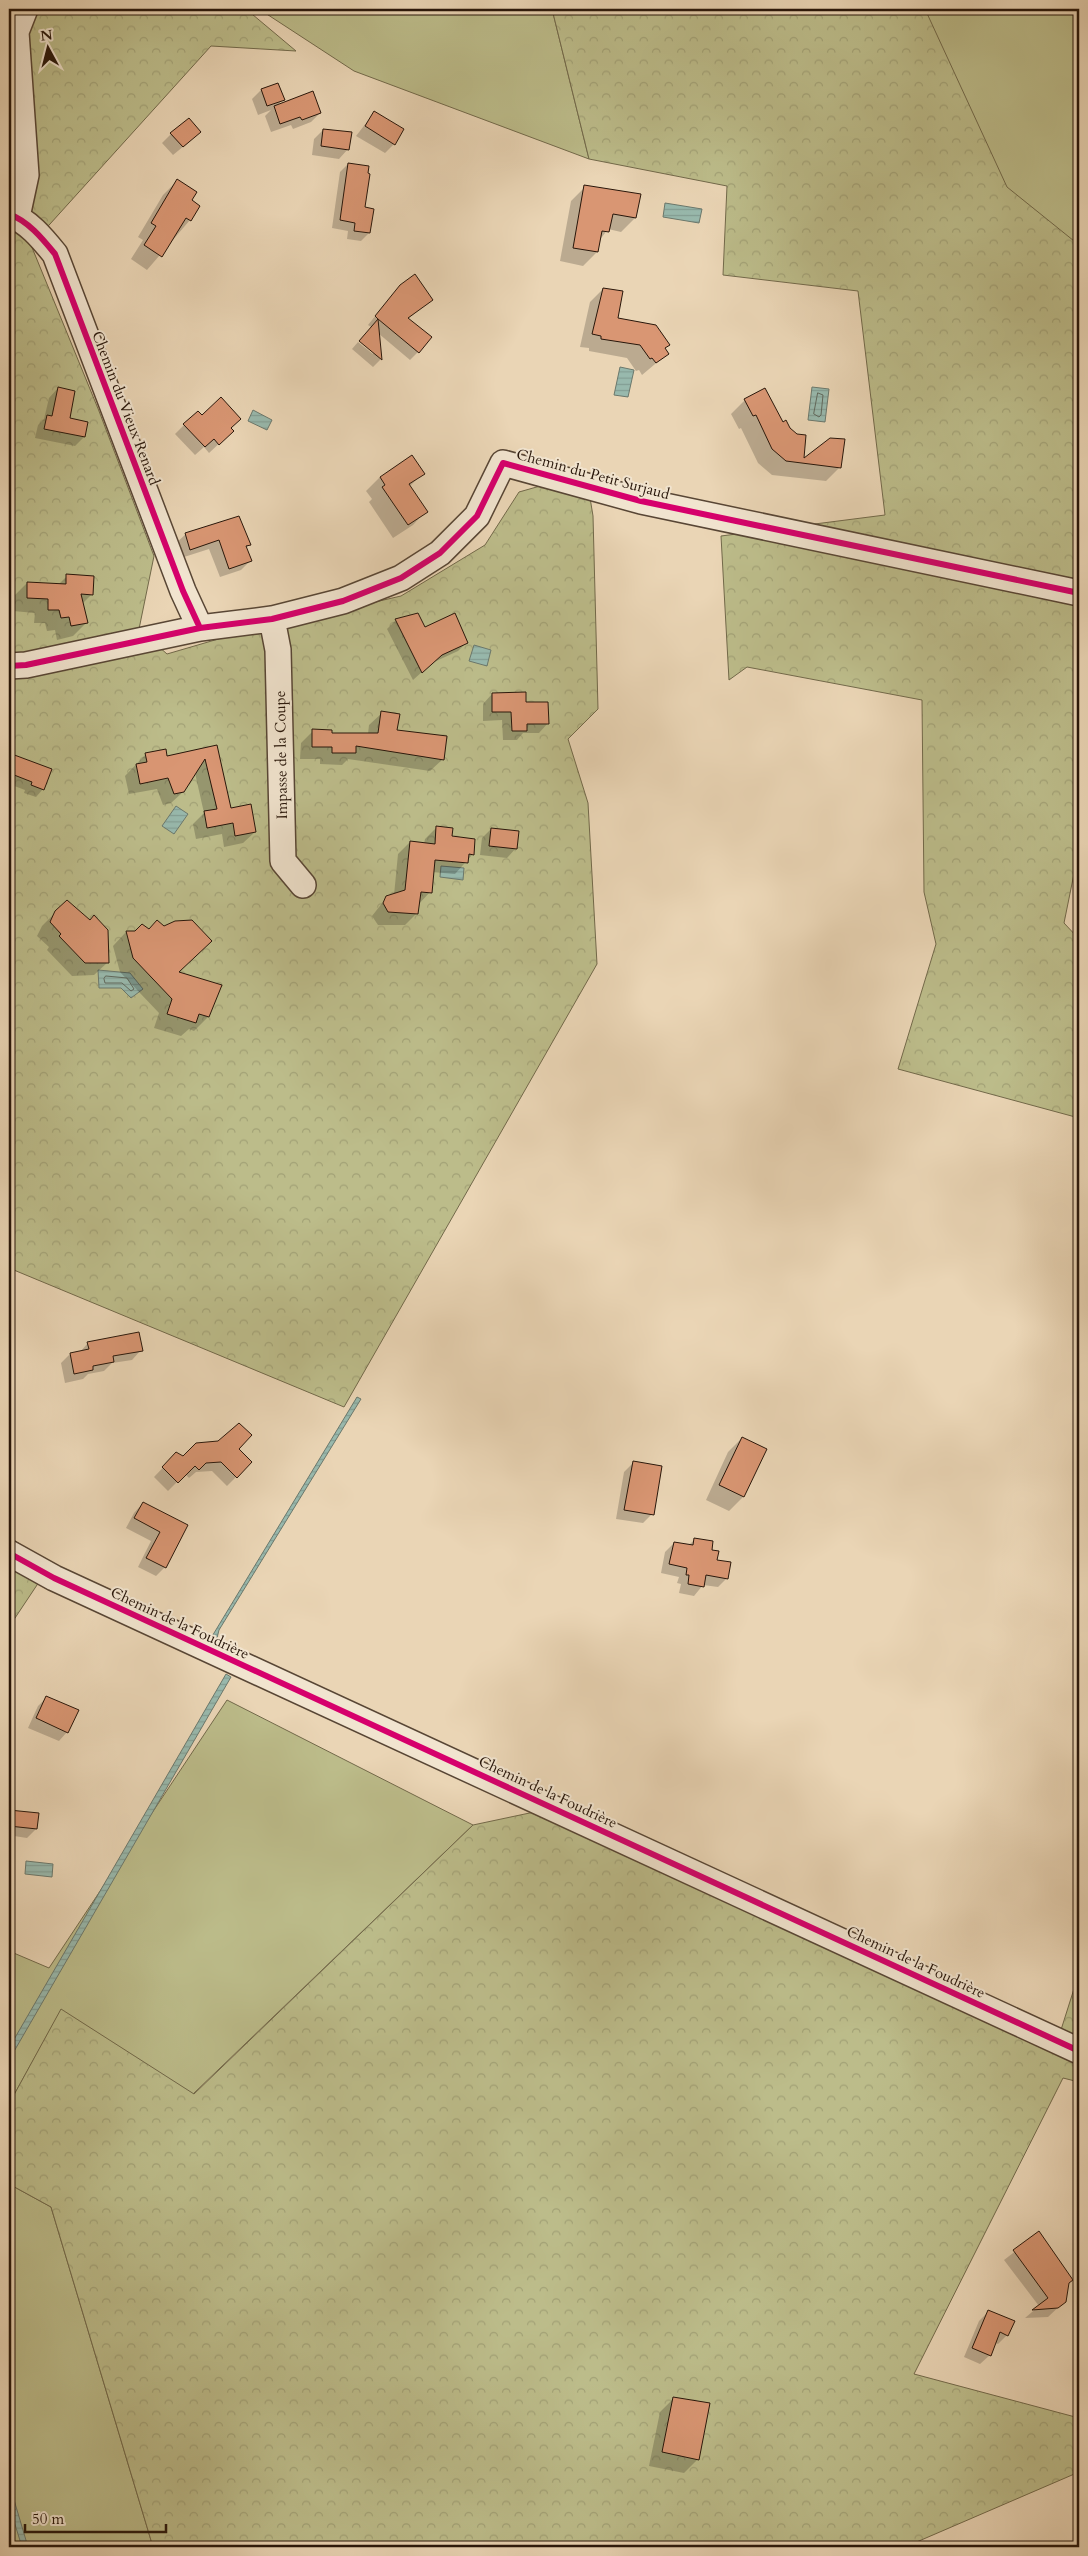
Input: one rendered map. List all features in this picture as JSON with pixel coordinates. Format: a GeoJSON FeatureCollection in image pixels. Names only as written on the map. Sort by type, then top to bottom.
{"type":"FeatureCollection","features":[{"type":"Feature","properties":{"kind":"street"},"geometry":{"type":"LineString","coordinates":[[13,215],[26,175],[16,32],[25,9]]}},
{"type":"Feature","properties":{"kind":"street","name":"Chemin du Vieux Renard"},"geometry":{"type":"LineString","coordinates":[[13,215],[38,234],[55,254],[180,582],[200,628]]}},
{"type":"Feature","properties":{"kind":"street","name":"Chemin du Petit Surjaud"},"geometry":{"type":"LineString","coordinates":[[9,666],[26,665],[200,628],[272,619],[343,601],[401,578],[440,553],[477,516],[503,463],[641,501],[1079,593]]}},
{"type":"Feature","properties":{"kind":"street","name":"Impasse de la Coupe"},"geometry":{"type":"LineString","coordinates":[[272,619],[278,650],[283,861],[303,885]]}},
{"type":"Feature","properties":{"kind":"street","name":"Chemin de la Foudrière"},"geometry":{"type":"LineString","coordinates":[[9,1553],[54,1578],[1079,2050]]}},
{"type":"Feature","properties":{"kind":"green space"},"geometry":{"type":"Polygon","coordinates":[[[9,9],[246,9],[296,51],[211,46],[31,245],[99,411],[154,556],[139,629],[167,654],[232,635],[401,596],[485,545],[519,492],[586,473],[593,516],[598,709],[568,739],[588,803],[597,964],[344,1407],[9,1268],[9,9]]]}},
{"type":"Feature","properties":{"kind":"green space"},"geometry":{"type":"Polygon","coordinates":[[[259,9],[552,9],[589,159],[354,71],[259,9]]]}},
{"type":"Feature","properties":{"kind":"green space"},"geometry":{"type":"Polygon","coordinates":[[[552,9],[925,9],[1007,187],[1079,245],[1079,606],[1077,606],[1079,612],[1079,849],[1064,923],[1079,939],[1079,1118],[898,1069],[936,944],[924,892],[922,700],[747,667],[729,680],[721,536],[885,515],[858,291],[723,275],[727,186],[589,159],[552,9]]]}},
{"type":"Feature","properties":{"kind":"green space"},"geometry":{"type":"Polygon","coordinates":[[[907,9],[1079,9],[1079,259],[1003,200],[907,9]]]}},
{"type":"Feature","properties":{"kind":"green space"},"geometry":{"type":"Polygon","coordinates":[[[9,1537],[51,1564],[9,1627],[9,1537]]]}},
{"type":"Feature","properties":{"kind":"green space"},"geometry":{"type":"Polygon","coordinates":[[[227,1700],[473,1825],[193,2094],[61,2010],[9,2104],[9,1951],[49,1968],[227,1700]]]}},
{"type":"Feature","properties":{"kind":"green space"},"geometry":{"type":"Polygon","coordinates":[[[539,1811],[1054,2052],[1079,1973],[1079,2082],[1063,2078],[914,2374],[1079,2418],[1079,2472],[905,2547],[153,2547],[51,2207],[9,2184],[9,2104],[61,2009],[194,2094],[473,1825],[539,1811]]]}},
{"type":"Feature","properties":{"kind":"green space"},"geometry":{"type":"Polygon","coordinates":[[[9,2184],[51,2207],[153,2547],[9,2547],[9,2184]]]}},
{"type":"Feature","properties":{"kind":"water"},"geometry":{"type":"Polygon","coordinates":[[[665,203],[702,209],[699,223],[663,217],[665,203]]]}},
{"type":"Feature","properties":{"kind":"water"},"geometry":{"type":"Polygon","coordinates":[[[620,367],[634,370],[628,397],[614,395],[620,367]]]}},
{"type":"Feature","properties":{"kind":"water"},"geometry":{"type":"Polygon","coordinates":[[[812,387],[829,389],[825,422],[808,420],[812,387]]]}},
{"type":"Feature","properties":{"kind":"water"},"geometry":{"type":"Polygon","coordinates":[[[253,410],[272,420],[267,430],[248,421],[253,410]]]}},
{"type":"Feature","properties":{"kind":"water"},"geometry":{"type":"Polygon","coordinates":[[[474,645],[491,650],[487,666],[469,661],[474,645]]]}},
{"type":"Feature","properties":{"kind":"water"},"geometry":{"type":"Polygon","coordinates":[[[176,806],[188,814],[174,834],[162,826],[176,806]]]}},
{"type":"Feature","properties":{"kind":"water"},"geometry":{"type":"Polygon","coordinates":[[[441,866],[464,868],[463,880],[440,877],[441,866]]]}},
{"type":"Feature","properties":{"kind":"water"},"geometry":{"type":"Polygon","coordinates":[[[98,970],[130,973],[143,989],[131,998],[121,988],[99,988],[98,970]]]}},
{"type":"Feature","properties":{"kind":"water"},"geometry":{"type":"Polygon","coordinates":[[[357,1397],[361,1399],[219,1630],[217,1638],[243,1651],[243,1655],[211,1638],[357,1397]]]}},
{"type":"Feature","properties":{"kind":"water"},"geometry":{"type":"Polygon","coordinates":[[[226,1674],[231,1677],[9,2060],[9,2048],[226,1674]]]}},
{"type":"Feature","properties":{"kind":"water"},"geometry":{"type":"Polygon","coordinates":[[[26,1861],[53,1864],[52,1877],[25,1874],[26,1861]]]}},
{"type":"Feature","properties":{"kind":"water"},"geometry":{"type":"Polygon","coordinates":[[[9,2483],[28,2547],[22,2547],[9,2505],[9,2483]]]}},
{"type":"Feature","properties":{"kind":"building"},"geometry":{"type":"Polygon","coordinates":[[[278,83],[285,100],[267,106],[261,89],[278,83]]]}},
{"type":"Feature","properties":{"kind":"building"},"geometry":{"type":"Polygon","coordinates":[[[313,91],[321,113],[302,120],[300,117],[280,124],[274,106],[313,91]]]}},
{"type":"Feature","properties":{"kind":"building"},"geometry":{"type":"Polygon","coordinates":[[[374,111],[404,129],[395,145],[365,126],[374,111]]]}},
{"type":"Feature","properties":{"kind":"building"},"geometry":{"type":"Polygon","coordinates":[[[189,118],[201,132],[183,147],[170,133],[189,118]]]}},
{"type":"Feature","properties":{"kind":"building"},"geometry":{"type":"Polygon","coordinates":[[[323,129],[352,132],[349,150],[321,146],[323,129]]]}},
{"type":"Feature","properties":{"kind":"building"},"geometry":{"type":"Polygon","coordinates":[[[348,163],[369,166],[368,173],[370,174],[365,207],[374,209],[370,233],[354,231],[355,223],[340,220],[348,163]]]}},
{"type":"Feature","properties":{"kind":"building"},"geometry":{"type":"Polygon","coordinates":[[[177,179],[197,192],[192,200],[200,206],[191,221],[186,218],[162,257],[144,245],[156,226],[151,223],[177,179]]]}},
{"type":"Feature","properties":{"kind":"building"},"geometry":{"type":"Polygon","coordinates":[[[584,185],[641,194],[636,218],[613,214],[609,232],[602,231],[598,252],[573,248],[584,185]]]}},
{"type":"Feature","properties":{"kind":"building"},"geometry":{"type":"Polygon","coordinates":[[[415,274],[433,300],[408,318],[432,337],[419,353],[375,316],[400,285],[415,274]]]}},
{"type":"Feature","properties":{"kind":"building"},"geometry":{"type":"Polygon","coordinates":[[[603,288],[623,291],[618,318],[656,325],[670,345],[665,348],[669,354],[656,363],[652,358],[650,359],[640,345],[601,339],[601,336],[592,334],[603,288]]]}},
{"type":"Feature","properties":{"kind":"building"},"geometry":{"type":"Polygon","coordinates":[[[378,319],[382,360],[359,341],[378,319]]]}},
{"type":"Feature","properties":{"kind":"building"},"geometry":{"type":"Polygon","coordinates":[[[58,387],[75,391],[70,418],[88,422],[85,437],[44,429],[47,415],[52,416],[58,387]]]}},
{"type":"Feature","properties":{"kind":"building"},"geometry":{"type":"Polygon","coordinates":[[[765,388],[783,422],[786,420],[790,428],[797,434],[806,435],[804,458],[830,438],[845,439],[841,468],[786,461],[772,449],[756,415],[753,416],[744,399],[765,388]]]}},
{"type":"Feature","properties":{"kind":"building"},"geometry":{"type":"Polygon","coordinates":[[[221,397],[241,419],[231,428],[234,431],[219,445],[214,439],[205,447],[183,424],[198,411],[202,415],[221,397]]]}},
{"type":"Feature","properties":{"kind":"building"},"geometry":{"type":"Polygon","coordinates":[[[412,455],[425,474],[409,484],[428,512],[408,525],[382,487],[385,485],[380,477],[412,455]]]}},
{"type":"Feature","properties":{"kind":"building"},"geometry":{"type":"Polygon","coordinates":[[[239,516],[251,545],[246,546],[252,561],[229,569],[219,540],[190,550],[185,533],[239,516]]]}},
{"type":"Feature","properties":{"kind":"building"},"geometry":{"type":"Polygon","coordinates":[[[66,574],[94,576],[93,595],[81,594],[88,623],[71,626],[69,617],[61,618],[59,610],[48,610],[48,599],[27,598],[27,582],[66,584],[66,574]]]}},
{"type":"Feature","properties":{"kind":"building"},"geometry":{"type":"Polygon","coordinates":[[[418,613],[425,627],[455,613],[468,643],[442,655],[422,673],[395,619],[418,613]]]}},
{"type":"Feature","properties":{"kind":"building"},"geometry":{"type":"Polygon","coordinates":[[[526,692],[526,702],[548,702],[549,724],[527,724],[527,731],[512,731],[511,712],[492,712],[492,693],[526,692]]]}},
{"type":"Feature","properties":{"kind":"building"},"geometry":{"type":"Polygon","coordinates":[[[381,711],[400,714],[397,730],[447,736],[444,760],[356,746],[356,753],[332,753],[332,747],[312,747],[312,729],[332,730],[332,733],[378,733],[381,711]]]}},
{"type":"Feature","properties":{"kind":"building"},"geometry":{"type":"Polygon","coordinates":[[[217,745],[231,808],[251,804],[256,832],[235,836],[233,823],[207,828],[204,811],[217,809],[205,759],[184,792],[174,794],[168,778],[140,784],[136,764],[147,762],[145,753],[166,749],[167,756],[217,745]]]}},
{"type":"Feature","properties":{"kind":"building"},"geometry":{"type":"Polygon","coordinates":[[[9,753],[52,769],[44,790],[31,785],[32,782],[9,773],[9,753]]]}},
{"type":"Feature","properties":{"kind":"building"},"geometry":{"type":"Polygon","coordinates":[[[436,826],[453,828],[452,836],[475,839],[474,855],[469,854],[468,863],[435,860],[432,893],[421,892],[418,914],[388,912],[383,903],[386,896],[405,890],[410,841],[435,844],[436,826]]]}},
{"type":"Feature","properties":{"kind":"building"},"geometry":{"type":"Polygon","coordinates":[[[491,828],[519,831],[517,849],[489,846],[491,828]]]}},
{"type":"Feature","properties":{"kind":"building"},"geometry":{"type":"Polygon","coordinates":[[[67,900],[90,920],[94,915],[108,930],[109,963],[85,963],[59,936],[61,934],[50,922],[55,911],[67,900]]]}},
{"type":"Feature","properties":{"kind":"building"},"geometry":{"type":"Polygon","coordinates":[[[157,920],[164,926],[175,921],[192,920],[212,941],[179,972],[222,985],[209,1017],[199,1014],[196,1023],[167,1014],[172,999],[133,958],[126,931],[135,931],[142,924],[149,929],[157,920]]]}},
{"type":"Feature","properties":{"kind":"building"},"geometry":{"type":"Polygon","coordinates":[[[139,1332],[143,1351],[113,1356],[114,1362],[93,1366],[93,1370],[74,1374],[70,1353],[89,1349],[87,1342],[139,1332]]]}},
{"type":"Feature","properties":{"kind":"building"},"geometry":{"type":"Polygon","coordinates":[[[239,1423],[252,1435],[239,1449],[252,1462],[237,1478],[221,1462],[206,1463],[199,1470],[195,1466],[178,1483],[162,1467],[176,1452],[183,1456],[196,1443],[218,1441],[239,1423]]]}},
{"type":"Feature","properties":{"kind":"building"},"geometry":{"type":"Polygon","coordinates":[[[742,1437],[767,1449],[744,1497],[719,1485],[742,1437]]]}},
{"type":"Feature","properties":{"kind":"building"},"geometry":{"type":"Polygon","coordinates":[[[633,1461],[662,1466],[654,1515],[624,1510],[633,1461]]]}},
{"type":"Feature","properties":{"kind":"building"},"geometry":{"type":"Polygon","coordinates":[[[143,1502],[188,1525],[166,1568],[146,1558],[160,1532],[134,1518],[143,1502]]]}},
{"type":"Feature","properties":{"kind":"building"},"geometry":{"type":"Polygon","coordinates":[[[694,1538],[713,1541],[712,1550],[719,1551],[717,1560],[731,1562],[728,1579],[706,1575],[704,1587],[688,1584],[689,1575],[686,1575],[687,1568],[669,1564],[674,1542],[693,1545],[694,1538]]]}},
{"type":"Feature","properties":{"kind":"building"},"geometry":{"type":"Polygon","coordinates":[[[46,1696],[79,1710],[68,1733],[36,1718],[46,1696]]]}},
{"type":"Feature","properties":{"kind":"building"},"geometry":{"type":"Polygon","coordinates":[[[9,1810],[39,1813],[37,1829],[9,1826],[9,1810]]]}},
{"type":"Feature","properties":{"kind":"building"},"geometry":{"type":"Polygon","coordinates":[[[1039,2231],[1073,2280],[1069,2283],[1066,2302],[1058,2308],[1032,2310],[1048,2298],[1013,2250],[1039,2231]]]}},
{"type":"Feature","properties":{"kind":"building"},"geometry":{"type":"Polygon","coordinates":[[[988,2310],[1015,2321],[1008,2336],[1000,2332],[991,2356],[972,2348],[988,2310]]]}},
{"type":"Feature","properties":{"kind":"building"},"geometry":{"type":"Polygon","coordinates":[[[673,2397],[710,2403],[699,2460],[662,2452],[673,2397]]]}},
{"type":"Feature","properties":{"kind":"cycle path"},"geometry":{"type":"LineString","coordinates":[[9,214],[22,221],[40,236],[55,254],[183,591],[200,628]]}},
{"type":"Feature","properties":{"kind":"cycle path"},"geometry":{"type":"LineString","coordinates":[[9,666],[26,665],[200,628],[272,619],[343,601],[401,578],[440,553],[477,516],[503,463],[641,501],[1079,593]]}},
{"type":"Feature","properties":{"kind":"cycle path"},"geometry":{"type":"LineString","coordinates":[[9,1553],[54,1578],[1079,2051]]}}]}
